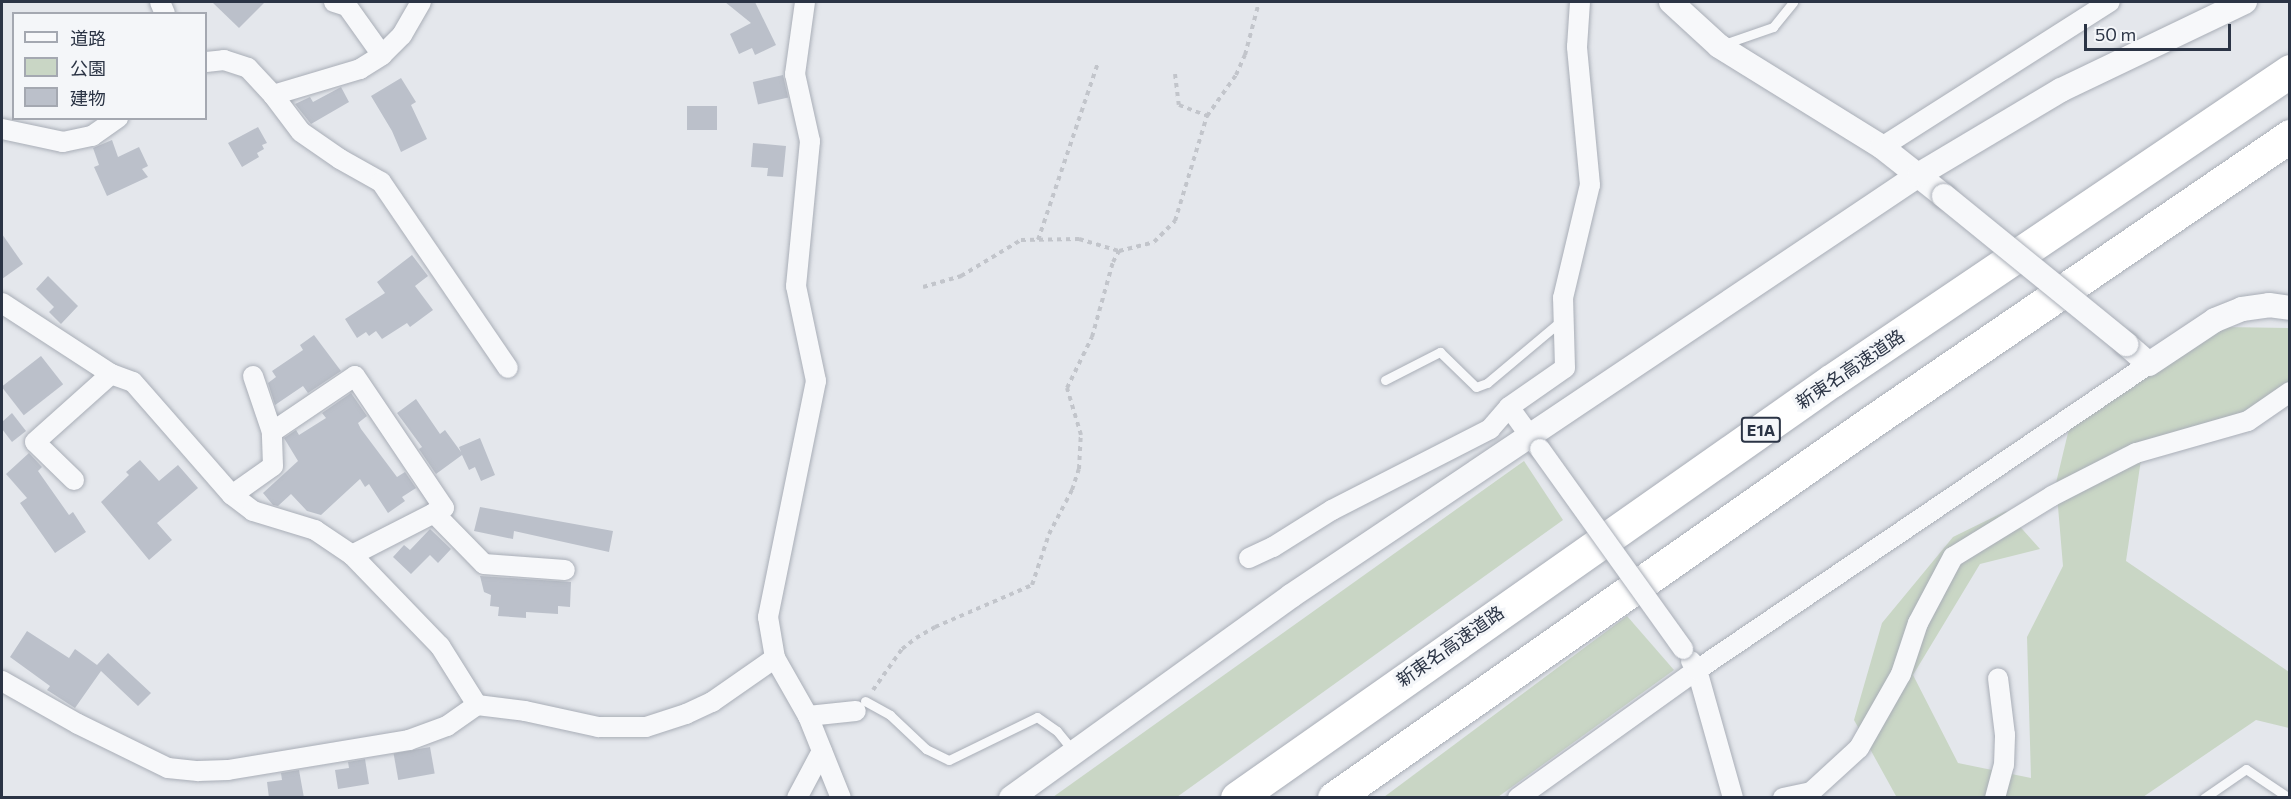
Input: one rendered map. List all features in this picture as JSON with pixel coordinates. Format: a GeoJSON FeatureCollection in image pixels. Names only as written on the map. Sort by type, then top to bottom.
{"type":"FeatureCollection","features":[{"type":"Feature","properties":{"kind":"highway","name":"新東名高速道路"},"geometry":{"type":"LineString","coordinates":[[1237,798],[1831,381],[2289,71]]}},
{"type":"Feature","properties":{"kind":"highway"},"geometry":{"type":"LineString","coordinates":[[1334,798],[1825,454],[2289,136]]}},
{"type":"Feature","properties":{"kind":"street"},"geometry":{"type":"LineString","coordinates":[[334,2],[347,6],[382,55]]}},
{"type":"Feature","properties":{"kind":"street"},"geometry":{"type":"LineString","coordinates":[[273,95],[360,69],[382,55],[402,35],[421,2]]}},
{"type":"Feature","properties":{"kind":"street"},"geometry":{"type":"LineString","coordinates":[[805,2],[795,74],[810,141],[796,286],[816,381],[768,617],[775,658],[808,716],[841,798]]}},
{"type":"Feature","properties":{"kind":"street"},"geometry":{"type":"LineString","coordinates":[[1249,558],[1273,547],[1332,510],[1490,429],[1509,407],[1565,368],[1563,298],[1590,185],[1576,47],[1580,2]]}},
{"type":"Feature","properties":{"kind":"street"},"geometry":{"type":"LineString","coordinates":[[1671,2],[1719,46],[1882,147],[1920,174],[2149,364]]}},
{"type":"Feature","properties":{"kind":"street"},"geometry":{"type":"LineString","coordinates":[[1011,798],[1073,751],[1291,596],[1535,442],[1920,174],[2061,90],[2245,2]]}},
{"type":"Feature","properties":{"kind":"street"},"geometry":{"type":"LineString","coordinates":[[1882,147],[2104,3]]}},
{"type":"Feature","properties":{"kind":"street"},"geometry":{"type":"LineString","coordinates":[[207,62],[224,60],[248,68],[273,95],[301,132],[339,159],[381,182],[508,368]]}},
{"type":"Feature","properties":{"kind":"street"},"geometry":{"type":"LineString","coordinates":[[2,129],[63,142],[92,136],[115,120]]}},
{"type":"Feature","properties":{"kind":"street"},"geometry":{"type":"LineString","coordinates":[[2,303],[111,374],[133,382],[232,495],[253,511],[315,530],[352,555],[440,646],[477,705]]}},
{"type":"Feature","properties":{"kind":"street"},"geometry":{"type":"LineString","coordinates":[[1518,798],[1697,670],[2215,320],[2242,309],[2269,304],[2289,308]]}},
{"type":"Feature","properties":{"kind":"street"},"geometry":{"type":"LineString","coordinates":[[74,480],[35,442],[111,374]]}},
{"type":"Feature","properties":{"kind":"street"},"geometry":{"type":"LineString","coordinates":[[232,495],[273,466],[272,432],[254,376]]}},
{"type":"Feature","properties":{"kind":"street"},"geometry":{"type":"LineString","coordinates":[[272,432],[355,376],[444,508],[352,555]]}},
{"type":"Feature","properties":{"kind":"street"},"geometry":{"type":"LineString","coordinates":[[1783,798],[1811,792],[1859,748],[1900,674],[1918,623],[1953,557],[2052,496],[2136,453],[2248,421],[2289,392]]}},
{"type":"Feature","properties":{"kind":"street"},"geometry":{"type":"LineString","coordinates":[[1509,407],[1697,670],[1733,798]]}},
{"type":"Feature","properties":{"kind":"street"},"geometry":{"type":"LineString","coordinates":[[434,513],[484,564],[565,570]]}},
{"type":"Feature","properties":{"kind":"street"},"geometry":{"type":"LineString","coordinates":[[2,681],[78,724],[168,768],[198,771],[228,770],[409,740],[447,726],[477,705],[525,711],[598,727],[646,727],[686,714],[712,702],[775,658]]}},
{"type":"Feature","properties":{"kind":"street"},"geometry":{"type":"LineString","coordinates":[[1995,798],[2004,765],[2005,735],[1998,678]]}},
{"type":"Feature","properties":{"kind":"street"},"geometry":{"type":"LineString","coordinates":[[808,716],[861,706]]}},
{"type":"Feature","properties":{"kind":"street"},"geometry":{"type":"LineString","coordinates":[[797,798],[822,751]]}},
{"type":"Feature","properties":{"kind":"lane"},"geometry":{"type":"LineString","coordinates":[[1719,46],[1773,27],[1793,2]]}},
{"type":"Feature","properties":{"kind":"lane"},"geometry":{"type":"LineString","coordinates":[[1385,380],[1440,352],[1476,387],[1487,383],[1564,318]]}},
{"type":"Feature","properties":{"kind":"lane"},"geometry":{"type":"LineString","coordinates":[[861,706],[890,715],[926,749],[949,760],[1037,717],[1057,731],[1073,751]]}},
{"type":"Feature","properties":{"kind":"lane"},"geometry":{"type":"LineString","coordinates":[[2204,798],[2246,769],[2289,798]]}},
{"type":"Feature","properties":{"kind":"path"},"geometry":{"type":"LineString","coordinates":[[923,287],[962,276],[1021,240],[1079,239],[1119,251],[1154,242],[1175,221],[1208,116],[1236,75],[1245,55],[1259,2]]}},
{"type":"Feature","properties":{"kind":"path"},"geometry":{"type":"LineString","coordinates":[[1038,240],[1098,63]]}},
{"type":"Feature","properties":{"kind":"path"},"geometry":{"type":"LineString","coordinates":[[1175,74],[1179,105],[1208,116]]}},
{"type":"Feature","properties":{"kind":"path"},"geometry":{"type":"LineString","coordinates":[[861,706],[902,649],[916,638],[935,627],[1032,585],[1049,534],[1072,490],[1079,470],[1081,435],[1066,388],[1092,337],[1119,251]]}},
{"type":"Feature","properties":{"kind":"green space"},"geometry":{"type":"Polygon","coordinates":[[[2224,327],[2289,328],[2289,395],[2269,406],[2143,446],[2126,561],[2289,672],[2289,728],[2256,720],[2143,797],[1896,796],[1854,720],[1882,623],[1953,537],[2006,511],[2040,549],[1980,564],[1913,675],[1958,763],[2031,778],[2027,637],[2063,566],[2056,483],[2072,416],[2224,327]]]}},
{"type":"Feature","properties":{"kind":"green space"},"geometry":{"type":"Polygon","coordinates":[[[1524,461],[1563,520],[1177,797],[1053,797],[1524,461]]]}},
{"type":"Feature","properties":{"kind":"green space"},"geometry":{"type":"Polygon","coordinates":[[[1627,616],[1674,670],[1498,797],[1384,797],[1627,616]]]}},
{"type":"Feature","properties":{"kind":"building"},"geometry":{"type":"Polygon","coordinates":[[[212,2],[265,2],[239,28],[212,2]]]}},
{"type":"Feature","properties":{"kind":"building"},"geometry":{"type":"Polygon","coordinates":[[[725,2],[755,2],[776,45],[755,55],[752,48],[739,54],[730,34],[751,23],[725,2]]]}},
{"type":"Feature","properties":{"kind":"building"},"geometry":{"type":"Polygon","coordinates":[[[783,75],[788,97],[758,104],[753,82],[783,75]]]}},
{"type":"Feature","properties":{"kind":"building"},"geometry":{"type":"Polygon","coordinates":[[[401,78],[416,102],[411,105],[427,139],[401,152],[392,131],[371,96],[401,78]]]}},
{"type":"Feature","properties":{"kind":"building"},"geometry":{"type":"Polygon","coordinates":[[[341,87],[349,102],[311,124],[295,104],[310,97],[313,102],[341,87]]]}},
{"type":"Feature","properties":{"kind":"building"},"geometry":{"type":"Polygon","coordinates":[[[687,106],[717,106],[717,130],[687,130],[687,106]]]}},
{"type":"Feature","properties":{"kind":"building"},"geometry":{"type":"Polygon","coordinates":[[[258,127],[267,143],[262,145],[264,149],[257,153],[259,157],[242,167],[228,143],[258,127]]]}},
{"type":"Feature","properties":{"kind":"building"},"geometry":{"type":"Polygon","coordinates":[[[112,140],[118,157],[139,147],[148,166],[142,169],[148,177],[107,196],[94,167],[99,165],[93,148],[112,140]]]}},
{"type":"Feature","properties":{"kind":"building"},"geometry":{"type":"Polygon","coordinates":[[[753,143],[786,146],[783,177],[767,176],[768,168],[751,167],[753,143]]]}},
{"type":"Feature","properties":{"kind":"building"},"geometry":{"type":"Polygon","coordinates":[[[2,234],[23,264],[2,279],[2,234]]]}},
{"type":"Feature","properties":{"kind":"building"},"geometry":{"type":"Polygon","coordinates":[[[412,255],[428,276],[415,286],[433,310],[410,327],[407,323],[382,339],[376,331],[369,336],[366,332],[357,338],[345,319],[385,293],[377,282],[412,255]]]}},
{"type":"Feature","properties":{"kind":"building"},"geometry":{"type":"Polygon","coordinates":[[[48,276],[78,306],[61,324],[49,312],[54,307],[36,289],[48,276]]]}},
{"type":"Feature","properties":{"kind":"building"},"geometry":{"type":"Polygon","coordinates":[[[314,335],[341,371],[308,393],[303,386],[275,405],[268,383],[276,377],[272,371],[303,350],[300,345],[314,335]]]}},
{"type":"Feature","properties":{"kind":"building"},"geometry":{"type":"Polygon","coordinates":[[[41,356],[63,384],[24,415],[2,386],[41,356]]]}},
{"type":"Feature","properties":{"kind":"building"},"geometry":{"type":"Polygon","coordinates":[[[351,393],[367,416],[358,423],[361,429],[397,477],[405,472],[416,488],[402,497],[405,501],[388,513],[369,484],[365,487],[360,479],[321,515],[307,511],[291,494],[278,506],[273,505],[263,493],[298,461],[284,438],[296,430],[299,435],[326,418],[322,413],[351,393]]]}},
{"type":"Feature","properties":{"kind":"building"},"geometry":{"type":"Polygon","coordinates":[[[416,399],[440,434],[445,430],[461,452],[459,447],[480,438],[495,475],[481,481],[475,467],[469,470],[462,455],[436,474],[419,449],[422,447],[397,413],[416,399]]]}},
{"type":"Feature","properties":{"kind":"building"},"geometry":{"type":"Polygon","coordinates":[[[12,413],[26,431],[12,442],[2,429],[2,422],[12,413]]]}},
{"type":"Feature","properties":{"kind":"building"},"geometry":{"type":"Polygon","coordinates":[[[29,453],[42,467],[38,471],[69,515],[73,512],[86,532],[55,553],[20,503],[27,498],[6,474],[29,453]]]}},
{"type":"Feature","properties":{"kind":"building"},"geometry":{"type":"Polygon","coordinates":[[[140,460],[159,481],[178,465],[198,488],[157,523],[172,540],[149,560],[101,502],[129,475],[126,472],[140,460]]]}},
{"type":"Feature","properties":{"kind":"building"},"geometry":{"type":"Polygon","coordinates":[[[480,507],[613,531],[609,552],[514,531],[513,539],[474,531],[480,507]]]}},
{"type":"Feature","properties":{"kind":"building"},"geometry":{"type":"Polygon","coordinates":[[[430,529],[451,549],[438,563],[430,555],[411,574],[393,557],[404,545],[410,550],[430,529]]]}},
{"type":"Feature","properties":{"kind":"building"},"geometry":{"type":"Polygon","coordinates":[[[480,576],[571,582],[570,607],[558,606],[558,614],[526,612],[526,618],[498,616],[499,607],[490,606],[491,595],[484,592],[480,576]]]}},
{"type":"Feature","properties":{"kind":"building"},"geometry":{"type":"Polygon","coordinates":[[[27,631],[69,658],[75,649],[97,665],[108,653],[151,693],[138,706],[101,671],[75,708],[47,690],[50,686],[10,657],[27,631]]]}},
{"type":"Feature","properties":{"kind":"building"},"geometry":{"type":"Polygon","coordinates":[[[430,747],[435,774],[398,780],[394,753],[430,747]]]}},
{"type":"Feature","properties":{"kind":"building"},"geometry":{"type":"Polygon","coordinates":[[[365,759],[369,784],[338,789],[335,770],[349,768],[348,762],[365,759]]]}},
{"type":"Feature","properties":{"kind":"building"},"geometry":{"type":"Polygon","coordinates":[[[299,770],[304,798],[269,798],[267,782],[282,780],[281,773],[299,770]]]}}]}
